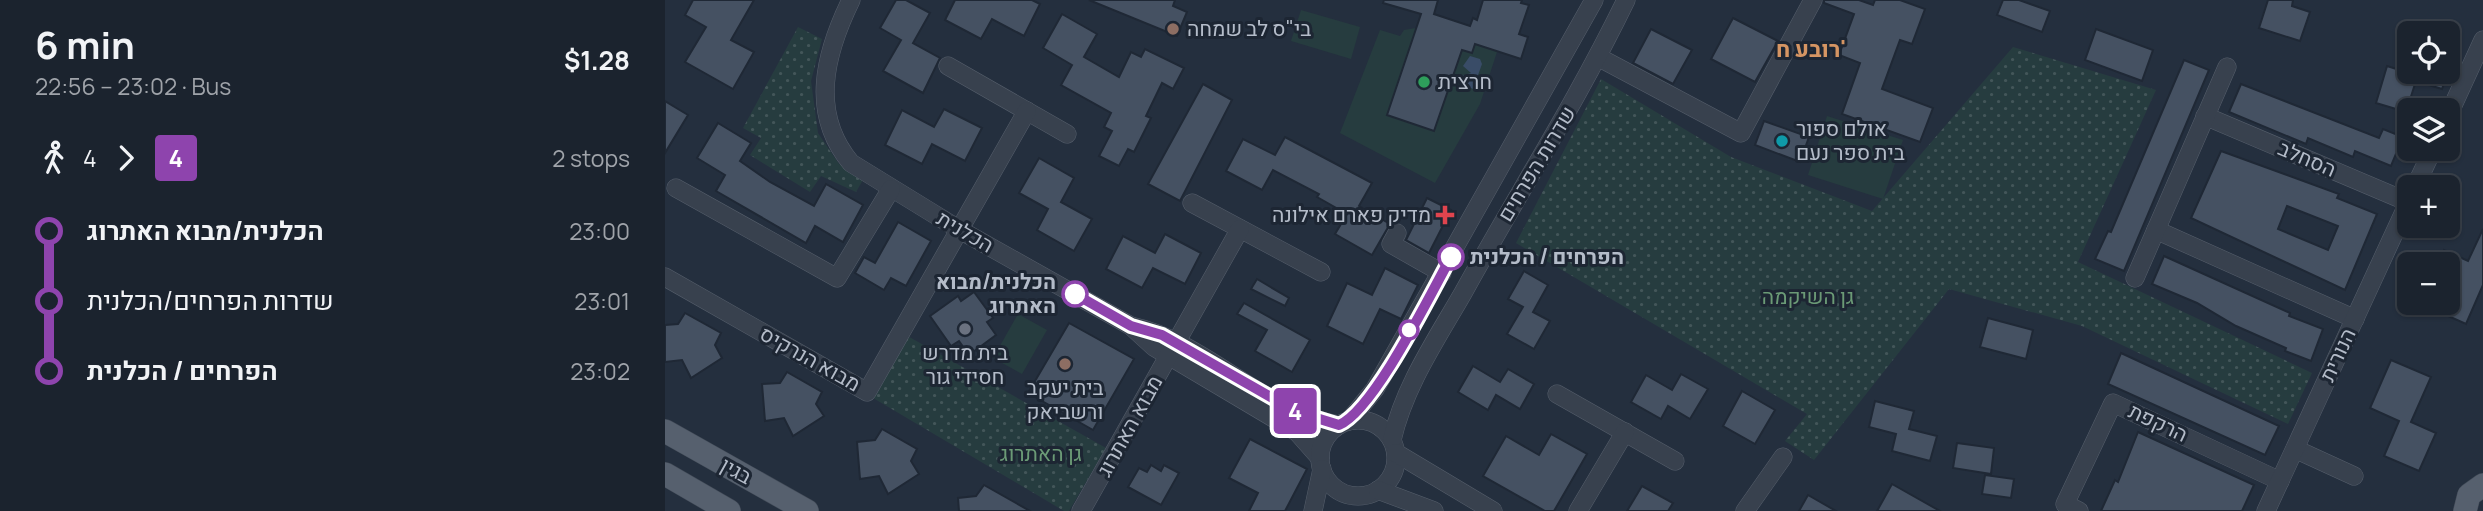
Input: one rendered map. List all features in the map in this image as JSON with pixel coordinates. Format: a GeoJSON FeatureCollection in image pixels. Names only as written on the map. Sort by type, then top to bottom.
{"type":"FeatureCollection","features":[{"type":"Feature","properties":{"kind":"main road","name":"בגין"},"geometry":{"type":"LineString","coordinates":[[665,431],[807,511]]}},
{"type":"Feature","properties":{"kind":"main road"},"geometry":{"type":"LineString","coordinates":[[665,474],[729,511]]}},
{"type":"Feature","properties":{"kind":"main road"},"geometry":{"type":"LineString","coordinates":[[2465,511],[2469,495],[2483,485]]}},
{"type":"Feature","properties":{"kind":"street","name":"הכלנית"},"geometry":{"type":"LineString","coordinates":[[851,0],[831,44],[827,62],[824,78],[827,112],[842,151],[870,177],[1173,350],[1297,412],[1344,423]]}},
{"type":"Feature","properties":{"kind":"street","name":"שדרות הפרחים"},"geometry":{"type":"LineString","coordinates":[[1344,423],[1375,389],[1594,0]]}},
{"type":"Feature","properties":{"kind":"street","name":"שדרות הפרחים"},"geometry":{"type":"LineString","coordinates":[[1394,447],[1408,391],[1598,57],[1626,0]]}},
{"type":"Feature","properties":{"kind":"street"},"geometry":{"type":"LineString","coordinates":[[1598,57],[1741,133],[1813,0]]}},
{"type":"Feature","properties":{"kind":"street"},"geometry":{"type":"LineString","coordinates":[[2456,98],[2483,40]]}},
{"type":"Feature","properties":{"kind":"street"},"geometry":{"type":"LineString","coordinates":[[948,66],[1066,134]]}},
{"type":"Feature","properties":{"kind":"street"},"geometry":{"type":"LineString","coordinates":[[2135,278],[2227,67]]}},
{"type":"Feature","properties":{"kind":"street"},"geometry":{"type":"LineString","coordinates":[[960,230],[1027,111]]}},
{"type":"Feature","properties":{"kind":"street","name":"הסחלב"},"geometry":{"type":"LineString","coordinates":[[2205,116],[2397,191]]}},
{"type":"Feature","properties":{"kind":"street"},"geometry":{"type":"LineString","coordinates":[[676,188],[837,278],[891,189]]}},
{"type":"Feature","properties":{"kind":"street"},"geometry":{"type":"LineString","coordinates":[[1192,203],[1321,272]]}},
{"type":"Feature","properties":{"kind":"street","name":"הנורית"},"geometry":{"type":"LineString","coordinates":[[2266,511],[2397,226]]}},
{"type":"Feature","properties":{"kind":"street","name":"מבוא האתרוג"},"geometry":{"type":"LineString","coordinates":[[1084,510],[1240,229]]}},
{"type":"Feature","properties":{"kind":"street","name":"מבוא הנרקיס"},"geometry":{"type":"LineString","coordinates":[[665,277],[867,392],[960,230]]}},
{"type":"Feature","properties":{"kind":"street"},"geometry":{"type":"LineString","coordinates":[[2156,230],[2354,319]]}},
{"type":"Feature","properties":{"kind":"street"},"geometry":{"type":"LineString","coordinates":[[1397,233],[1391,244],[1442,273]]}},
{"type":"Feature","properties":{"kind":"street","name":"הכלנית"},"geometry":{"type":"LineString","coordinates":[[1173,350],[1297,432],[1321,463]]}},
{"type":"Feature","properties":{"kind":"street"},"geometry":{"type":"LineString","coordinates":[[1557,394],[1675,461]]}},
{"type":"Feature","properties":{"kind":"street","name":"הרקפת"},"geometry":{"type":"LineString","coordinates":[[2079,511],[2064,504],[2113,403],[2280,481]]}},
{"type":"Feature","properties":{"kind":"street"},"geometry":{"type":"LineString","coordinates":[[1313,511],[1325,439],[1344,423],[1359,420],[1378,426],[1394,447],[1493,511]]}},
{"type":"Feature","properties":{"kind":"street"},"geometry":{"type":"LineString","coordinates":[[1578,511],[1625,432]]}},
{"type":"Feature","properties":{"kind":"street"},"geometry":{"type":"LineString","coordinates":[[1347,511],[1392,474],[1394,447]]}},
{"type":"Feature","properties":{"kind":"street"},"geometry":{"type":"LineString","coordinates":[[2295,449],[2354,476]]}},
{"type":"Feature","properties":{"kind":"street"},"geometry":{"type":"LineString","coordinates":[[1745,511],[1783,457]]}},
{"type":"Feature","properties":{"kind":"street"},"geometry":{"type":"LineString","coordinates":[[1321,463],[1327,479],[1344,493],[1372,492],[1434,511]]}},
{"type":"Feature","properties":{"kind":"green space"},"geometry":{"type":"Polygon","coordinates":[[[1301,10],[1360,27],[1351,59],[1291,41],[1301,10]]]}},
{"type":"Feature","properties":{"kind":"green space","name":"חרצית"},"geometry":{"type":"Polygon","coordinates":[[[1473,18],[1528,37],[1521,59],[1497,52],[1480,104],[1435,183],[1340,133],[1380,30],[1400,36],[1404,30],[1416,28],[1446,38],[1452,20],[1470,26],[1473,18]]]}},
{"type":"Feature","properties":{"kind":"green space"},"geometry":{"type":"Polygon","coordinates":[[[798,27],[822,39],[811,81],[818,133],[839,164],[864,178],[856,192],[821,176],[810,192],[750,155],[761,138],[743,128],[798,27]]]}},
{"type":"Feature","properties":{"kind":"green space","name":"גן השיקמה"},"geometry":{"type":"Polygon","coordinates":[[[2013,47],[2156,90],[2078,262],[2312,373],[2288,424],[2082,326],[1949,289],[1814,460],[1785,441],[1807,414],[1516,243],[1601,79],[1731,157],[1872,211],[2013,47]]]}},
{"type":"Feature","properties":{"kind":"green space"},"geometry":{"type":"Polygon","coordinates":[[[1827,116],[1903,140],[1883,199],[1808,175],[1827,116]]]}},
{"type":"Feature","properties":{"kind":"green space"},"geometry":{"type":"Polygon","coordinates":[[[1018,314],[1047,330],[1022,374],[993,358],[1018,314]]]}},
{"type":"Feature","properties":{"kind":"green space","name":"גן האתרוג"},"geometry":{"type":"Polygon","coordinates":[[[904,334],[1106,448],[1069,511],[1064,511],[868,395],[904,334]]]}},
{"type":"Feature","properties":{"kind":"water"},"geometry":{"type":"Polygon","coordinates":[[[1470,56],[1480,59],[1482,64],[1473,89],[1459,82],[1461,76],[1471,73],[1463,66],[1470,56]]]}},
{"type":"Feature","properties":{"kind":"building"},"geometry":{"type":"Polygon","coordinates":[[[693,0],[754,0],[731,40],[754,52],[733,89],[685,62],[706,27],[685,15],[693,0]]]}},
{"type":"Feature","properties":{"kind":"building"},"geometry":{"type":"Polygon","coordinates":[[[896,0],[906,0],[930,13],[913,43],[940,58],[923,93],[883,71],[901,40],[880,28],[896,0]]]}},
{"type":"Feature","properties":{"kind":"building"},"geometry":{"type":"Polygon","coordinates":[[[955,0],[1032,0],[1040,4],[1024,36],[992,19],[981,39],[945,20],[955,0]]]}},
{"type":"Feature","properties":{"kind":"building"},"geometry":{"type":"Polygon","coordinates":[[[1089,0],[1175,0],[1173,6],[1187,12],[1177,36],[1089,0]]]}},
{"type":"Feature","properties":{"kind":"building"},"geometry":{"type":"Polygon","coordinates":[[[1384,0],[1438,0],[1434,14],[1470,26],[1473,18],[1477,20],[1483,0],[1522,0],[1521,3],[1529,5],[1519,34],[1528,37],[1521,59],[1475,44],[1472,53],[1462,50],[1434,131],[1387,115],[1421,14],[1383,3],[1384,0]]]}},
{"type":"Feature","properties":{"kind":"building"},"geometry":{"type":"Polygon","coordinates":[[[1824,0],[1859,0],[1873,5],[1875,0],[1900,0],[1925,9],[1912,44],[1900,40],[1882,89],[1933,108],[1920,142],[1842,114],[1860,63],[1839,55],[1854,14],[1824,3],[1824,0]]]}},
{"type":"Feature","properties":{"kind":"building"},"geometry":{"type":"Polygon","coordinates":[[[2003,0],[2019,0],[2050,11],[2042,32],[1997,15],[2003,0]]]}},
{"type":"Feature","properties":{"kind":"building"},"geometry":{"type":"Polygon","coordinates":[[[2268,0],[2293,0],[2292,6],[2310,12],[2300,41],[2259,28],[2268,0]]]}},
{"type":"Feature","properties":{"kind":"building"},"geometry":{"type":"Polygon","coordinates":[[[1062,14],[1097,34],[1084,57],[1119,77],[1131,52],[1141,57],[1145,49],[1184,68],[1173,89],[1162,83],[1146,116],[1151,118],[1134,152],[1128,149],[1119,166],[1099,156],[1112,131],[1104,127],[1111,113],[1061,85],[1072,65],[1043,48],[1062,14]]]}},
{"type":"Feature","properties":{"kind":"building"},"geometry":{"type":"Polygon","coordinates":[[[1733,18],[1778,41],[1755,82],[1711,59],[1733,18]]]}},
{"type":"Feature","properties":{"kind":"building"},"geometry":{"type":"Polygon","coordinates":[[[1651,29],[1692,50],[1673,84],[1633,63],[1651,29]]]}},
{"type":"Feature","properties":{"kind":"building"},"geometry":{"type":"Polygon","coordinates":[[[2096,29],[2153,50],[2142,81],[2085,60],[2096,29]]]}},
{"type":"Feature","properties":{"kind":"building"},"geometry":{"type":"Polygon","coordinates":[[[2184,60],[2209,70],[2124,271],[2095,259],[2108,231],[2111,232],[2184,60]]]}},
{"type":"Feature","properties":{"kind":"building"},"geometry":{"type":"Polygon","coordinates":[[[2387,66],[2397,69],[2397,84],[2415,84],[2411,98],[2397,98],[2397,109],[2376,103],[2387,66]]]}},
{"type":"Feature","properties":{"kind":"building"},"geometry":{"type":"Polygon","coordinates":[[[1203,84],[1232,100],[1180,201],[1148,184],[1203,84]]]}},
{"type":"Feature","properties":{"kind":"building"},"geometry":{"type":"Polygon","coordinates":[[[2241,84],[2379,138],[2383,129],[2397,135],[2397,152],[2391,166],[2355,151],[2353,157],[2308,138],[2306,144],[2229,112],[2241,84]]]}},
{"type":"Feature","properties":{"kind":"building"},"geometry":{"type":"Polygon","coordinates":[[[2426,84],[2444,84],[2442,89],[2426,84]]]}},
{"type":"Feature","properties":{"kind":"building"},"geometry":{"type":"Polygon","coordinates":[[[665,101],[688,115],[665,153],[665,101]]]}},
{"type":"Feature","properties":{"kind":"building"},"geometry":{"type":"Polygon","coordinates":[[[944,109],[982,128],[965,161],[932,144],[922,164],[885,145],[902,110],[934,127],[944,109]]]}},
{"type":"Feature","properties":{"kind":"building","name":"אולם ספור בית ספר נעם"},"geometry":{"type":"Polygon","coordinates":[[[1764,121],[1809,137],[1800,162],[1755,145],[1764,121]]]}},
{"type":"Feature","properties":{"kind":"building"},"geometry":{"type":"Polygon","coordinates":[[[718,123],[751,143],[740,161],[770,182],[814,206],[826,184],[863,205],[843,242],[815,226],[806,243],[716,191],[725,175],[697,158],[718,123]]]}},
{"type":"Feature","properties":{"kind":"building"},"geometry":{"type":"Polygon","coordinates":[[[1285,137],[1372,183],[1359,206],[1390,224],[1372,255],[1335,234],[1347,214],[1317,197],[1319,194],[1273,170],[1262,190],[1226,171],[1243,139],[1275,155],[1285,137]]]}},
{"type":"Feature","properties":{"kind":"building"},"geometry":{"type":"Polygon","coordinates":[[[2221,151],[2339,194],[2337,198],[2377,214],[2345,290],[2191,218],[2221,151]],[[2287,206],[2278,229],[2328,250],[2338,226],[2287,206]]]}},
{"type":"Feature","properties":{"kind":"building"},"geometry":{"type":"Polygon","coordinates":[[[1039,158],[1074,178],[1061,202],[1092,219],[1074,251],[1037,230],[1048,209],[1019,193],[1039,158]]]}},
{"type":"Feature","properties":{"kind":"building"},"geometry":{"type":"Polygon","coordinates":[[[1427,198],[1451,210],[1429,253],[1406,240],[1427,198]]]}},
{"type":"Feature","properties":{"kind":"building"},"geometry":{"type":"Polygon","coordinates":[[[898,222],[931,241],[906,286],[891,278],[884,290],[855,273],[864,257],[875,263],[898,222]]]}},
{"type":"Feature","properties":{"kind":"building"},"geometry":{"type":"Polygon","coordinates":[[[2483,229],[2483,285],[2466,324],[2446,315],[2460,315],[2460,257],[2468,261],[2483,229]]]}},
{"type":"Feature","properties":{"kind":"building"},"geometry":{"type":"Polygon","coordinates":[[[1165,234],[1201,253],[1185,284],[1153,268],[1142,288],[1106,269],[1123,236],[1155,253],[1165,234]]]}},
{"type":"Feature","properties":{"kind":"building"},"geometry":{"type":"Polygon","coordinates":[[[2164,256],[2290,313],[2289,316],[2323,329],[2311,361],[2285,351],[2286,348],[2236,326],[2197,303],[2152,284],[2164,256]]]}},
{"type":"Feature","properties":{"kind":"building"},"geometry":{"type":"Polygon","coordinates":[[[1385,268],[1418,285],[1401,319],[1380,309],[1363,344],[1327,326],[1347,283],[1372,295],[1385,268]]]}},
{"type":"Feature","properties":{"kind":"building"},"geometry":{"type":"Polygon","coordinates":[[[1524,271],[1548,285],[1533,312],[1550,321],[1534,349],[1507,334],[1523,307],[1508,299],[1524,271]]]}},
{"type":"Feature","properties":{"kind":"building"},"geometry":{"type":"Polygon","coordinates":[[[1257,279],[1289,298],[1285,306],[1251,289],[1257,279]]]}},
{"type":"Feature","properties":{"kind":"building","name":"בית מדרש חסידי גור"},"geometry":{"type":"Polygon","coordinates":[[[974,292],[993,318],[987,322],[996,335],[969,355],[959,341],[951,346],[930,316],[958,296],[961,301],[974,292]]]}},
{"type":"Feature","properties":{"kind":"building"},"geometry":{"type":"Polygon","coordinates":[[[1244,303],[1310,340],[1292,372],[1255,351],[1267,330],[1237,314],[1244,303]]]}},
{"type":"Feature","properties":{"kind":"building"},"geometry":{"type":"Polygon","coordinates":[[[685,313],[721,333],[715,345],[722,358],[691,378],[682,360],[665,362],[665,325],[678,324],[685,313]]]}},
{"type":"Feature","properties":{"kind":"building"},"geometry":{"type":"Polygon","coordinates":[[[1988,318],[2033,330],[2026,359],[1980,347],[1988,318]]]}},
{"type":"Feature","properties":{"kind":"building"},"geometry":{"type":"Polygon","coordinates":[[[1069,323],[1134,359],[1093,430],[1028,393],[1069,323]]]}},
{"type":"Feature","properties":{"kind":"building"},"geometry":{"type":"Polygon","coordinates":[[[2121,353],[2279,426],[2265,455],[2108,384],[2121,353]]]}},
{"type":"Feature","properties":{"kind":"building"},"geometry":{"type":"Polygon","coordinates":[[[2391,360],[2431,377],[2411,422],[2436,433],[2419,471],[2384,456],[2399,421],[2370,408],[2391,360]]]}},
{"type":"Feature","properties":{"kind":"building"},"geometry":{"type":"Polygon","coordinates":[[[1473,366],[1500,382],[1508,369],[1534,384],[1520,409],[1496,395],[1488,410],[1458,392],[1473,366]]]}},
{"type":"Feature","properties":{"kind":"building"},"geometry":{"type":"Polygon","coordinates":[[[787,372],[822,392],[816,404],[824,416],[793,436],[784,418],[765,421],[762,384],[780,383],[787,372]]]}},
{"type":"Feature","properties":{"kind":"building"},"geometry":{"type":"Polygon","coordinates":[[[1681,374],[1708,389],[1690,419],[1668,406],[1661,419],[1631,402],[1646,375],[1672,390],[1681,374]]]}},
{"type":"Feature","properties":{"kind":"building"},"geometry":{"type":"Polygon","coordinates":[[[1742,391],[1775,410],[1755,444],[1723,426],[1742,391]]]}},
{"type":"Feature","properties":{"kind":"building"},"geometry":{"type":"Polygon","coordinates":[[[1875,401],[1914,411],[1909,429],[1937,436],[1930,461],[1892,451],[1896,434],[1869,427],[1875,401]]]}},
{"type":"Feature","properties":{"kind":"building"},"geometry":{"type":"Polygon","coordinates":[[[882,429],[917,449],[911,461],[919,474],[888,494],[879,476],[860,479],[857,442],[875,440],[882,429]]]}},
{"type":"Feature","properties":{"kind":"building"},"geometry":{"type":"Polygon","coordinates":[[[2138,432],[2254,485],[2242,511],[2101,511],[2115,480],[2118,482],[2138,432]]]}},
{"type":"Feature","properties":{"kind":"building"},"geometry":{"type":"Polygon","coordinates":[[[1551,434],[1587,454],[1554,511],[1545,511],[1483,476],[1506,436],[1539,455],[1551,434]]]}},
{"type":"Feature","properties":{"kind":"building"},"geometry":{"type":"Polygon","coordinates":[[[1250,439],[1307,469],[1285,511],[1249,511],[1258,493],[1229,478],[1250,439]]]}},
{"type":"Feature","properties":{"kind":"building"},"geometry":{"type":"Polygon","coordinates":[[[1957,443],[1994,448],[1991,474],[1953,468],[1957,443]]]}},
{"type":"Feature","properties":{"kind":"building"},"geometry":{"type":"Polygon","coordinates":[[[1151,465],[1161,471],[1164,465],[1179,473],[1161,505],[1128,487],[1139,468],[1147,472],[1151,465]]]}},
{"type":"Feature","properties":{"kind":"building"},"geometry":{"type":"Polygon","coordinates":[[[1985,475],[2014,479],[2011,498],[1982,494],[1985,475]]]}},
{"type":"Feature","properties":{"kind":"building"},"geometry":{"type":"Polygon","coordinates":[[[1892,484],[1940,511],[1877,511],[1892,484]]]}},
{"type":"Feature","properties":{"kind":"building"},"geometry":{"type":"Polygon","coordinates":[[[984,485],[1030,511],[959,511],[958,498],[976,496],[984,485]]]}},
{"type":"Feature","properties":{"kind":"building"},"geometry":{"type":"Polygon","coordinates":[[[1642,486],[1673,503],[1668,511],[1627,511],[1642,486]]]}},
{"type":"Feature","properties":{"kind":"building"},"geometry":{"type":"Polygon","coordinates":[[[1808,495],[1836,511],[1799,511],[1808,495]]]}},
{"type":"Feature","properties":{"kind":"bus line","name":"4"},"geometry":{"type":"LineString","coordinates":[[1075,294],[1131,326],[1162,335],[1297,412],[1318,421],[1339,425],[1349,421],[1360,411],[1375,389],[1451,257]]}},
{"type":"Feature","properties":{"kind":"place","name":"בי\"ס לב שמחה"},"geometry":{"type":"Point","coordinates":[1173,29]}},
{"type":"Feature","properties":{"kind":"place","name":"חרצית"},"geometry":{"type":"Point","coordinates":[1424,82]}},
{"type":"Feature","properties":{"kind":"place","name":"אולם ספור בית ספר נעם"},"geometry":{"type":"Point","coordinates":[1782,141]}},
{"type":"Feature","properties":{"kind":"place","name":"מדיק פארם אילונה"},"geometry":{"type":"Point","coordinates":[1445,215]}},
{"type":"Feature","properties":{"kind":"place","name":"הפרחים / הכלנית"},"geometry":{"type":"Point","coordinates":[1451,257]}},
{"type":"Feature","properties":{"kind":"place","name":"הכלנית/מבוא האתרוג"},"geometry":{"type":"Point","coordinates":[1075,294]}},
{"type":"Feature","properties":{"kind":"place","name":"בית מדרש חסידי גור"},"geometry":{"type":"Point","coordinates":[965,329]}},
{"type":"Feature","properties":{"kind":"place","name":"בית יעקב ורשביאק"},"geometry":{"type":"Point","coordinates":[1065,364]}},
{"type":"Feature","properties":{"kind":"district","name":"רובע ח'"},"geometry":{"type":"Point","coordinates":[1811,49]}}]}
